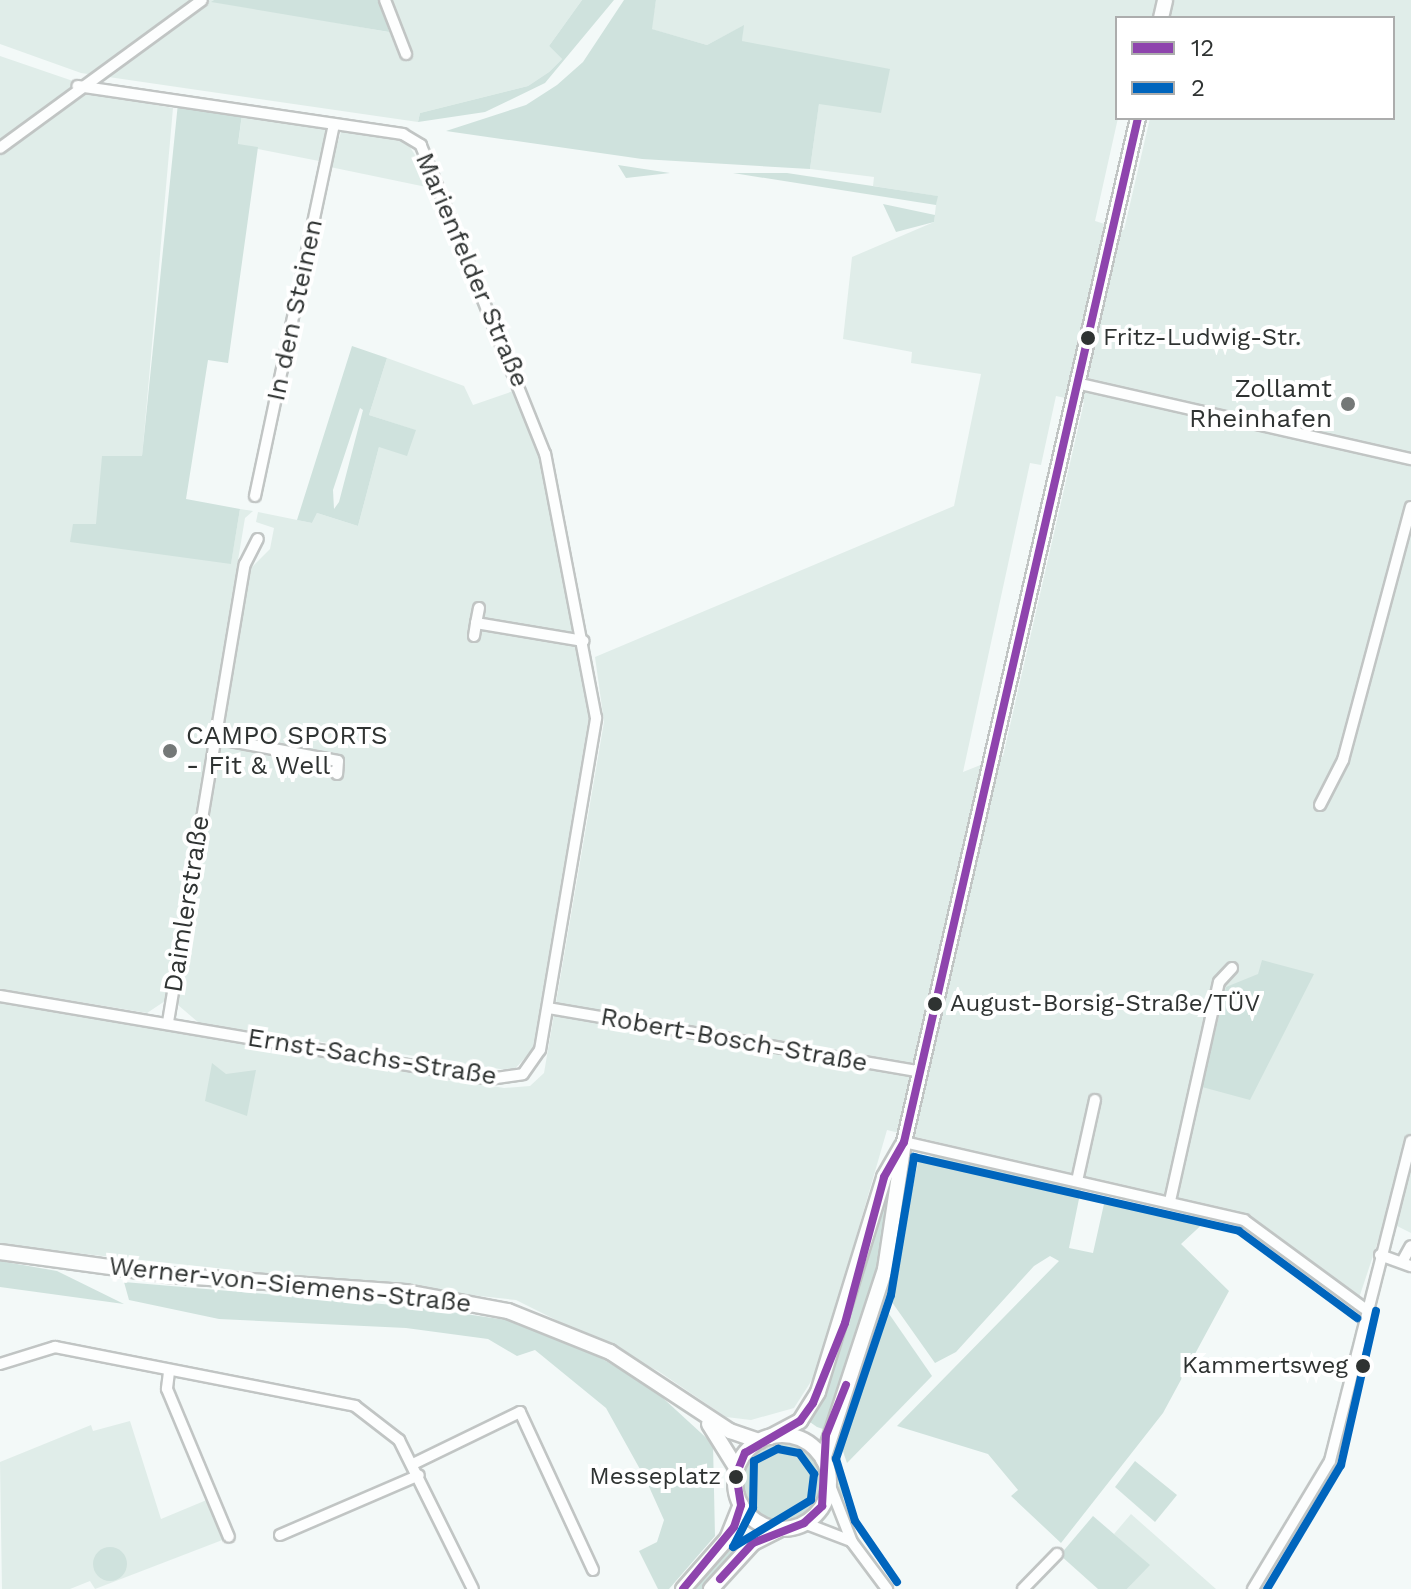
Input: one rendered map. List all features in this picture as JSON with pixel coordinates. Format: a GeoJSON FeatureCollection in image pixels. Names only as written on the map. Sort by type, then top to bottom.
{"type":"FeatureCollection","features":[{"type":"Feature","properties":{"kind":"main road"},"geometry":{"type":"LineString","coordinates":[[711,1589],[753,1543],[781,1529],[804,1523],[822,1506],[829,1483],[823,1459],[879,1292],[904,1142],[1138,120]]}},
{"type":"Feature","properties":{"kind":"main road"},"geometry":{"type":"LineString","coordinates":[[683,1589],[727,1539],[741,1505],[737,1469],[765,1439],[800,1421],[818,1392],[884,1177],[904,1142]]}},
{"type":"Feature","properties":{"kind":"main road","name":"Werner-von-Siemens-Straße"},"geometry":{"type":"LineString","coordinates":[[0,1252],[489,1306],[610,1352],[698,1411],[765,1439]]}},
{"type":"Feature","properties":{"kind":"main road","name":"Werner-von-Siemens-Straße"},"geometry":{"type":"LineString","coordinates":[[698,1411],[737,1469]]}},
{"type":"Feature","properties":{"kind":"main road"},"geometry":{"type":"LineString","coordinates":[[765,1439],[800,1439],[823,1459]]}},
{"type":"Feature","properties":{"kind":"main road"},"geometry":{"type":"LineString","coordinates":[[741,1505],[758,1522],[781,1529]]}},
{"type":"Feature","properties":{"kind":"street"},"geometry":{"type":"LineString","coordinates":[[0,148],[78,86],[202,0]]}},
{"type":"Feature","properties":{"kind":"street"},"geometry":{"type":"LineString","coordinates":[[385,0],[406,54]]}},
{"type":"Feature","properties":{"kind":"street","name":"Marienfelder Straße"},"geometry":{"type":"LineString","coordinates":[[78,86],[403,134],[426,155],[535,421],[584,641],[596,718]]}},
{"type":"Feature","properties":{"kind":"street","name":"In den Steinen"},"geometry":{"type":"LineString","coordinates":[[255,496],[334,124]]}},
{"type":"Feature","properties":{"kind":"street"},"geometry":{"type":"LineString","coordinates":[[1076,383],[1411,459]]}},
{"type":"Feature","properties":{"kind":"street"},"geometry":{"type":"LineString","coordinates":[[1320,805],[1343,760],[1411,507]]}},
{"type":"Feature","properties":{"kind":"street","name":"Daimlerstraße"},"geometry":{"type":"LineString","coordinates":[[168,1022],[245,564],[258,539]]}},
{"type":"Feature","properties":{"kind":"street"},"geometry":{"type":"LineString","coordinates":[[474,636],[479,608]]}},
{"type":"Feature","properties":{"kind":"street"},"geometry":{"type":"LineString","coordinates":[[476,623],[584,641]]}},
{"type":"Feature","properties":{"kind":"street","name":"Ernst-Sachs-Straße"},"geometry":{"type":"LineString","coordinates":[[0,996],[503,1080],[523,1074],[537,1059],[548,1008],[596,718]]}},
{"type":"Feature","properties":{"kind":"street"},"geometry":{"type":"LineString","coordinates":[[214,738],[338,761],[337,774]]}},
{"type":"Feature","properties":{"kind":"street"},"geometry":{"type":"LineString","coordinates":[[1170,1201],[1219,982],[1232,968]]}},
{"type":"Feature","properties":{"kind":"street","name":"Robert-Bosch-Straße"},"geometry":{"type":"LineString","coordinates":[[548,1008],[921,1072]]}},
{"type":"Feature","properties":{"kind":"street"},"geometry":{"type":"LineString","coordinates":[[1077,1181],[1095,1100]]}},
{"type":"Feature","properties":{"kind":"street"},"geometry":{"type":"LineString","coordinates":[[1253,1589],[1330,1461],[1364,1308],[1411,1141]]}},
{"type":"Feature","properties":{"kind":"street"},"geometry":{"type":"LineString","coordinates":[[904,1142],[1244,1220],[1364,1308]]}},
{"type":"Feature","properties":{"kind":"street"},"geometry":{"type":"LineString","coordinates":[[1380,1255],[1407,1264],[1411,1246]]}},
{"type":"Feature","properties":{"kind":"street"},"geometry":{"type":"LineString","coordinates":[[0,1364],[51,1347],[355,1406],[390,1429],[413,1464],[473,1589]]}},
{"type":"Feature","properties":{"kind":"street"},"geometry":{"type":"LineString","coordinates":[[169,1372],[167,1389],[229,1537]]}},
{"type":"Feature","properties":{"kind":"street"},"geometry":{"type":"LineString","coordinates":[[413,1464],[520,1412],[593,1570]]}},
{"type":"Feature","properties":{"kind":"street"},"geometry":{"type":"LineString","coordinates":[[280,1535],[419,1475]]}},
{"type":"Feature","properties":{"kind":"street"},"geometry":{"type":"LineString","coordinates":[[829,1483],[852,1542],[887,1589]]}},
{"type":"Feature","properties":{"kind":"street"},"geometry":{"type":"LineString","coordinates":[[804,1523],[852,1542]]}},
{"type":"Feature","properties":{"kind":"street"},"geometry":{"type":"LineString","coordinates":[[1023,1589],[1057,1554]]}},
{"type":"Feature","properties":{"kind":"shaded area"},"geometry":{"type":"Polygon","coordinates":[[[0,0],[212,0],[388,32],[381,0],[582,0],[549,46],[562,59],[549,72],[528,86],[420,113],[418,122],[81,73],[0,44],[0,0]]]}},
{"type":"Feature","properties":{"kind":"shaded area"},"geometry":{"type":"Polygon","coordinates":[[[214,0],[381,0],[389,32],[211,2],[214,0]]]}},
{"type":"Feature","properties":{"kind":"shaded area"},"geometry":{"type":"Polygon","coordinates":[[[582,0],[614,0],[545,83],[485,112],[418,122],[420,113],[528,86],[549,72],[562,59],[549,46],[582,0]]]}},
{"type":"Feature","properties":{"kind":"shaded area"},"geometry":{"type":"Polygon","coordinates":[[[624,0],[656,0],[652,29],[707,45],[744,25],[742,41],[890,69],[881,113],[819,104],[810,169],[642,159],[446,131],[526,105],[557,85],[583,62],[624,0]]]}},
{"type":"Feature","properties":{"kind":"shaded area"},"geometry":{"type":"Polygon","coordinates":[[[656,0],[1411,0],[1411,1233],[1385,1220],[1359,1298],[1348,1297],[1246,1216],[887,1130],[817,1372],[794,1408],[751,1420],[726,1417],[658,1371],[516,1300],[0,1245],[0,1002],[504,1088],[530,1086],[544,1073],[604,722],[595,657],[954,506],[981,374],[911,363],[912,352],[843,339],[852,257],[934,222],[937,196],[873,186],[874,177],[810,169],[819,103],[742,41],[743,26],[707,45],[651,29],[656,0]],[[1115,16],[1115,120],[1118,120],[1095,221],[1124,230],[1150,120],[1395,120],[1395,16],[1115,16]],[[1056,396],[1041,465],[1030,463],[963,772],[1003,756],[1084,402],[1056,396]]]}},
{"type":"Feature","properties":{"kind":"shaded area"},"geometry":{"type":"Polygon","coordinates":[[[0,56],[73,81],[79,91],[173,108],[142,457],[231,563],[240,509],[253,511],[245,518],[165,1001],[147,1013],[0,989],[0,56]]]}},
{"type":"Feature","properties":{"kind":"shaded area"},"geometry":{"type":"Polygon","coordinates":[[[178,103],[242,114],[238,144],[258,147],[228,363],[208,360],[186,499],[240,509],[231,564],[70,542],[73,524],[96,524],[102,456],[142,456],[178,103]]]}},
{"type":"Feature","properties":{"kind":"shaded area"},"geometry":{"type":"Polygon","coordinates":[[[242,114],[325,126],[324,162],[238,145],[242,114]]]}},
{"type":"Feature","properties":{"kind":"shaded area"},"geometry":{"type":"Polygon","coordinates":[[[342,129],[405,139],[436,189],[330,167],[342,129]]]}},
{"type":"Feature","properties":{"kind":"shaded area"},"geometry":{"type":"Polygon","coordinates":[[[618,165],[670,173],[626,178],[618,165]]]}},
{"type":"Feature","properties":{"kind":"shaded area"},"geometry":{"type":"Polygon","coordinates":[[[733,173],[787,173],[938,196],[936,205],[733,173]]]}},
{"type":"Feature","properties":{"kind":"shaded area"},"geometry":{"type":"Polygon","coordinates":[[[883,204],[935,215],[934,222],[896,232],[883,204]]]}},
{"type":"Feature","properties":{"kind":"shaded area"},"geometry":{"type":"Polygon","coordinates":[[[352,346],[387,358],[369,415],[416,430],[407,456],[379,447],[358,526],[317,513],[312,523],[297,520],[352,346]],[[360,408],[333,490],[334,509],[339,502],[363,410],[360,408]]]}},
{"type":"Feature","properties":{"kind":"shaded area"},"geometry":{"type":"Polygon","coordinates":[[[387,358],[464,386],[473,405],[519,389],[542,458],[590,711],[533,1049],[513,1071],[199,1023],[178,1005],[251,568],[270,549],[274,528],[256,522],[258,512],[312,523],[317,513],[358,526],[379,447],[415,430],[369,415],[387,358]]]}},
{"type":"Feature","properties":{"kind":"shaded area"},"geometry":{"type":"Polygon","coordinates":[[[1262,960],[1314,974],[1250,1100],[1202,1087],[1226,987],[1258,974],[1262,960]]]}},
{"type":"Feature","properties":{"kind":"shaded area"},"geometry":{"type":"Polygon","coordinates":[[[212,1063],[226,1074],[256,1070],[247,1116],[205,1101],[212,1063]]]}},
{"type":"Feature","properties":{"kind":"shaded area"},"geometry":{"type":"Polygon","coordinates":[[[936,1155],[1081,1189],[1069,1248],[1093,1253],[1104,1204],[1209,1218],[1181,1244],[1229,1291],[1163,1413],[1061,1543],[1011,1496],[1018,1490],[988,1454],[897,1426],[1059,1261],[1050,1256],[1034,1266],[956,1352],[935,1363],[889,1298],[918,1162],[936,1155]]]}},
{"type":"Feature","properties":{"kind":"shaded area"},"geometry":{"type":"Polygon","coordinates":[[[892,1169],[886,1246],[846,1375],[823,1429],[807,1420],[849,1324],[892,1169]]]}},
{"type":"Feature","properties":{"kind":"shaded area"},"geometry":{"type":"Polygon","coordinates":[[[0,1261],[57,1271],[124,1304],[0,1287],[0,1261]]]}},
{"type":"Feature","properties":{"kind":"shaded area"},"geometry":{"type":"Polygon","coordinates":[[[124,1282],[417,1307],[514,1321],[577,1344],[652,1388],[713,1444],[715,1536],[669,1589],[658,1589],[639,1551],[657,1542],[664,1520],[646,1480],[606,1408],[535,1350],[517,1356],[488,1339],[406,1328],[219,1319],[129,1300],[124,1282]]]}},
{"type":"Feature","properties":{"kind":"shaded area"},"geometry":{"type":"Polygon","coordinates":[[[885,1308],[932,1376],[847,1463],[837,1434],[885,1308]]]}},
{"type":"Feature","properties":{"kind":"shaded area"},"geometry":{"type":"Polygon","coordinates":[[[130,1421],[161,1519],[209,1499],[225,1539],[95,1589],[90,1581],[70,1589],[2,1589],[0,1462],[91,1425],[93,1431],[130,1421]]]}},
{"type":"Feature","properties":{"kind":"shaded area"},"geometry":{"type":"Polygon","coordinates":[[[782,1442],[797,1445],[810,1454],[819,1467],[822,1482],[819,1497],[810,1510],[797,1519],[782,1522],[767,1519],[754,1510],[745,1497],[742,1482],[745,1467],[754,1454],[767,1445],[782,1442]]]}},
{"type":"Feature","properties":{"kind":"shaded area"},"geometry":{"type":"Polygon","coordinates":[[[836,1442],[843,1476],[843,1509],[830,1446],[836,1442]]]}},
{"type":"Feature","properties":{"kind":"shaded area"},"geometry":{"type":"Polygon","coordinates":[[[1135,1461],[1177,1495],[1155,1522],[1115,1487],[1135,1461]]]}},
{"type":"Feature","properties":{"kind":"shaded area"},"geometry":{"type":"Polygon","coordinates":[[[1131,1514],[1216,1589],[1127,1589],[1149,1565],[1114,1534],[1131,1514]]]}},
{"type":"Feature","properties":{"kind":"shaded area"},"geometry":{"type":"Polygon","coordinates":[[[1093,1516],[1150,1565],[1127,1589],[1098,1589],[1060,1555],[1093,1516]]]}},
{"type":"Feature","properties":{"kind":"shaded area"},"geometry":{"type":"Polygon","coordinates":[[[736,1533],[748,1543],[706,1589],[687,1589],[736,1533]]]}},
{"type":"Feature","properties":{"kind":"shaded area"},"geometry":{"type":"Polygon","coordinates":[[[110,1547],[122,1552],[127,1564],[122,1576],[110,1581],[98,1576],[93,1564],[98,1552],[110,1547]]]}},
{"type":"Feature","properties":{"kind":"transit line","name":"12"},"geometry":{"type":"LineString","coordinates":[[683,1589],[734,1527],[741,1505],[736,1475],[745,1453],[800,1421],[813,1403],[845,1323],[884,1177],[904,1142],[1138,120]]}},
{"type":"Feature","properties":{"kind":"transit line","name":"2"},"geometry":{"type":"LineString","coordinates":[[897,1582],[855,1521],[836,1459],[891,1295],[914,1157],[1239,1231],[1357,1318]]}},
{"type":"Feature","properties":{"kind":"transit line","name":"2"},"geometry":{"type":"LineString","coordinates":[[1267,1589],[1341,1465],[1376,1311]]}},
{"type":"Feature","properties":{"kind":"transit line","name":"12"},"geometry":{"type":"LineString","coordinates":[[720,1579],[753,1543],[804,1523],[822,1506],[826,1435],[846,1385]]}},
{"type":"Feature","properties":{"kind":"transit line","name":"2"},"geometry":{"type":"LineString","coordinates":[[778,1449],[799,1453],[814,1474],[811,1500],[733,1547],[753,1508],[754,1461],[778,1449]]}},
{"type":"Feature","properties":{"kind":"place","name":"Fritz-Ludwig-Str."},"geometry":{"type":"Point","coordinates":[1088,338]}},
{"type":"Feature","properties":{"kind":"place","name":"Zollamt Rheinhafen"},"geometry":{"type":"Point","coordinates":[1348,404]}},
{"type":"Feature","properties":{"kind":"place","name":"CAMPO SPORTS - Fit & Well"},"geometry":{"type":"Point","coordinates":[170,751]}},
{"type":"Feature","properties":{"kind":"place","name":"August-Borsig-Straße/TÜV"},"geometry":{"type":"Point","coordinates":[935,1004]}},
{"type":"Feature","properties":{"kind":"place","name":"Kammertsweg"},"geometry":{"type":"Point","coordinates":[1363,1366]}},
{"type":"Feature","properties":{"kind":"place","name":"Messeplatz"},"geometry":{"type":"Point","coordinates":[736,1477]}}]}
